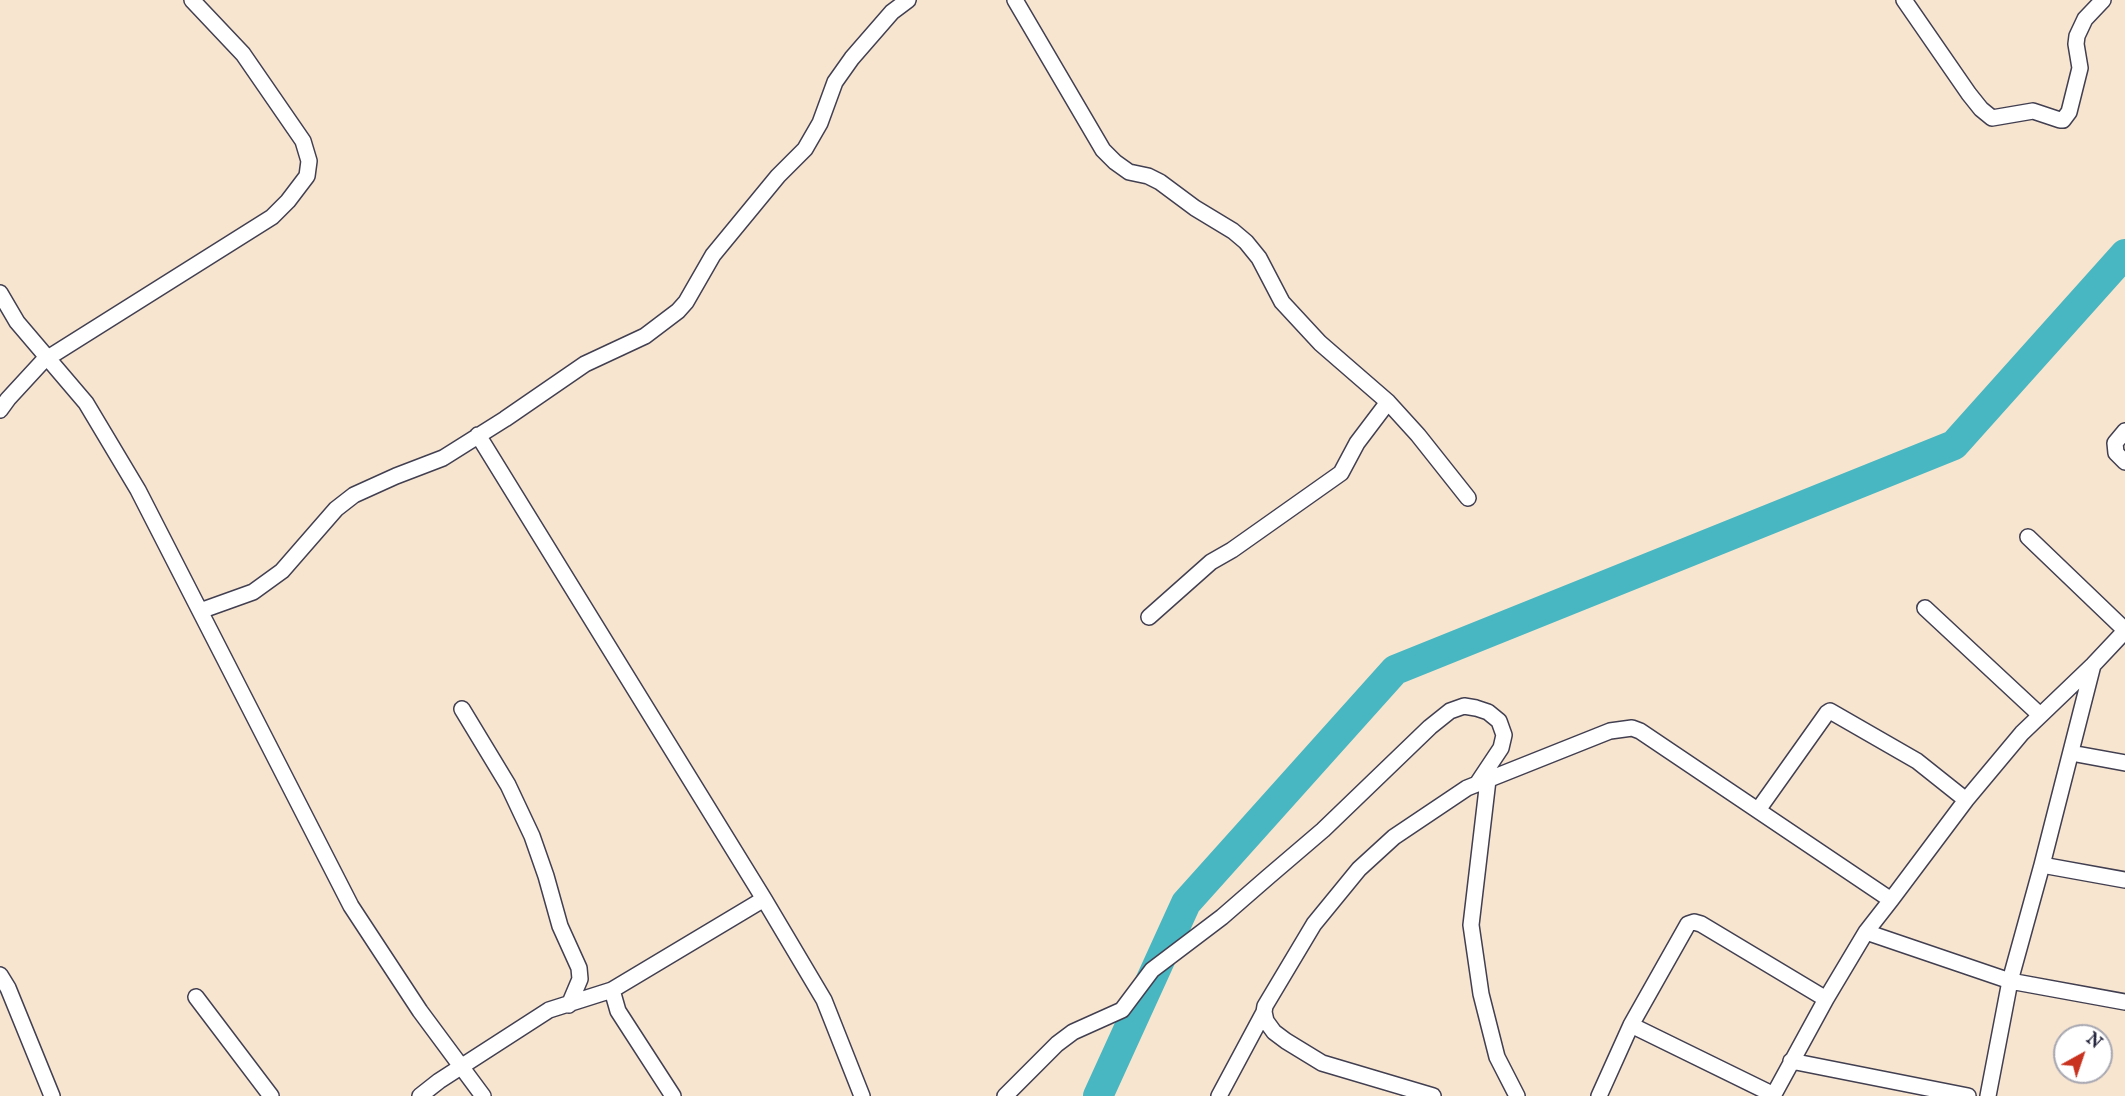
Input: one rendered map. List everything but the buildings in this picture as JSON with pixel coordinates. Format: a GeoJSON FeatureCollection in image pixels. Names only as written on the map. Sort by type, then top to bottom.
{"type":"FeatureCollection","features":[{"type":"Feature","properties":{"kind":"street"},"geometry":{"type":"LineString","coordinates":[[0,410],[48,358],[272,217],[307,176],[309,161],[303,141],[291,122],[243,54],[192,0]]}},
{"type":"Feature","properties":{"kind":"street"},"geometry":{"type":"LineString","coordinates":[[200,611],[253,592],[282,571],[336,509],[354,495],[443,458],[585,364],[645,336],[678,311],[686,302],[713,255],[764,192],[805,149],[820,123],[836,82],[852,58],[886,19],[908,0]]}},
{"type":"Feature","properties":{"kind":"street"},"geometry":{"type":"LineString","coordinates":[[1015,0],[1103,150],[1129,172],[1148,176],[1160,182],[1246,242],[1258,258],[1282,302],[1320,343],[1388,402],[1419,435],[1468,498]]}},
{"type":"Feature","properties":{"kind":"street"},"geometry":{"type":"LineString","coordinates":[[1904,0],[1968,94],[1992,118],[2032,111],[2060,120],[2063,120],[2069,112],[2080,68],[2077,36],[2085,19],[2103,0]]}},
{"type":"Feature","properties":{"kind":"street"},"geometry":{"type":"LineString","coordinates":[[0,293],[17,322],[86,403],[132,480],[351,906],[420,1011],[483,1096]]}},
{"type":"Feature","properties":{"kind":"street"},"geometry":{"type":"LineString","coordinates":[[1149,617],[1211,562],[1232,550],[1341,473],[1357,443],[1388,402]]}},
{"type":"Feature","properties":{"kind":"street"},"geometry":{"type":"LineString","coordinates":[[2125,431],[2115,443],[2116,453],[2125,462]]}},
{"type":"Feature","properties":{"kind":"street"},"geometry":{"type":"LineString","coordinates":[[478,435],[824,1000],[862,1096]]}},
{"type":"Feature","properties":{"kind":"street"},"geometry":{"type":"LineString","coordinates":[[1631,1025],[1774,1096],[1791,1061],[1866,932],[1966,800],[2022,733],[2093,665],[2125,630],[2028,537]]}},
{"type":"Feature","properties":{"kind":"street"},"geometry":{"type":"LineString","coordinates":[[1924,608],[2040,716]]}},
{"type":"Feature","properties":{"kind":"street"},"geometry":{"type":"LineString","coordinates":[[1988,1096],[2010,981],[2093,665]]}},
{"type":"Feature","properties":{"kind":"street"},"geometry":{"type":"LineString","coordinates":[[1005,1096],[1056,1044],[1073,1032],[1122,1010],[1152,970],[1222,917],[1299,850],[1430,727],[1450,711],[1464,706],[1488,712],[1499,721],[1504,735],[1501,748],[1482,782],[1471,925],[1480,994],[1497,1057],[1517,1096]]}},
{"type":"Feature","properties":{"kind":"street"},"geometry":{"type":"LineString","coordinates":[[462,709],[508,784],[532,836],[560,926],[579,968],[580,979],[569,1005]]}},
{"type":"Feature","properties":{"kind":"street"},"geometry":{"type":"LineString","coordinates":[[1758,810],[1830,711],[1917,760],[1966,800]]}},
{"type":"Feature","properties":{"kind":"street"},"geometry":{"type":"LineString","coordinates":[[1220,1096],[1265,1006],[1314,924],[1359,868],[1394,837],[1447,800],[1482,782],[1610,732],[1632,728],[1652,739],[1891,900]]}},
{"type":"Feature","properties":{"kind":"street"},"geometry":{"type":"LineString","coordinates":[[2071,753],[2125,763]]}},
{"type":"Feature","properties":{"kind":"street"},"geometry":{"type":"LineString","coordinates":[[2042,865],[2125,880]]}},
{"type":"Feature","properties":{"kind":"street"},"geometry":{"type":"LineString","coordinates":[[420,1096],[461,1066],[549,1010],[612,990],[764,899]]}},
{"type":"Feature","properties":{"kind":"street"},"geometry":{"type":"LineString","coordinates":[[1599,1096],[1631,1025],[1688,924],[1694,922],[1701,924],[1826,999]]}},
{"type":"Feature","properties":{"kind":"street"},"geometry":{"type":"LineString","coordinates":[[1866,932],[2010,981],[2125,1002]]}},
{"type":"Feature","properties":{"kind":"street"},"geometry":{"type":"LineString","coordinates":[[0,975],[8,988],[52,1096]]}},
{"type":"Feature","properties":{"kind":"street"},"geometry":{"type":"LineString","coordinates":[[612,990],[618,1011],[673,1096]]}},
{"type":"Feature","properties":{"kind":"street"},"geometry":{"type":"LineString","coordinates":[[196,998],[271,1096]]}},
{"type":"Feature","properties":{"kind":"street"},"geometry":{"type":"LineString","coordinates":[[1264,1012],[1266,1021],[1274,1032],[1322,1063],[1433,1096]]}},
{"type":"Feature","properties":{"kind":"street"},"geometry":{"type":"LineString","coordinates":[[1791,1061],[1968,1096]]}},
{"type":"Feature","properties":{"kind":"waterway"},"geometry":{"type":"LineString","coordinates":[[1098,1096],[1186,903],[1395,670],[1954,445],[2125,254]]}}]}
